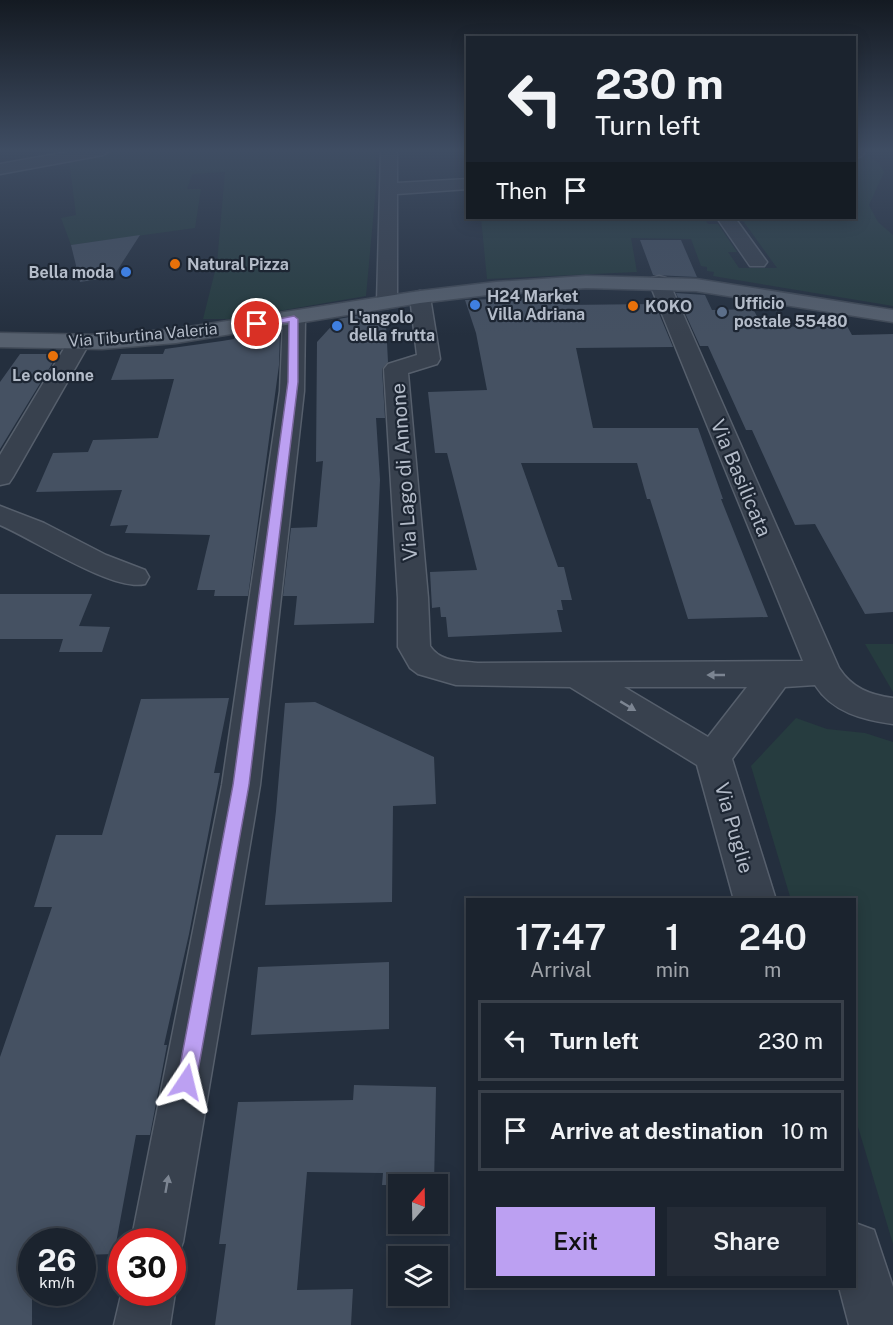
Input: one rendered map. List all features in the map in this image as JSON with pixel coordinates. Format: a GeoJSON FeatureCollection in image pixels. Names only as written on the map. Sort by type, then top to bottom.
{"type":"FeatureCollection","features":[{"type":"Feature","properties":{"kind":"main road","name":"Via Tiburtina Valeria"},"geometry":{"type":"LineString","coordinates":[[0,340],[79,342],[176,336],[294,319],[420,297],[549,284],[659,282],[701,285],[893,316]]}},
{"type":"Feature","properties":{"kind":"street"},"geometry":{"type":"LineString","coordinates":[[387,302],[389,212]]}},
{"type":"Feature","properties":{"kind":"street"},"geometry":{"type":"LineString","coordinates":[[727,219],[757,262]]}},
{"type":"Feature","properties":{"kind":"street","name":"Via Basilicata"},"geometry":{"type":"LineString","coordinates":[[659,282],[824,672],[834,688],[846,698],[864,706],[893,711]]}},
{"type":"Feature","properties":{"kind":"street","name":"Via Lago di Annone"},"geometry":{"type":"LineString","coordinates":[[420,297],[429,358],[396,369],[413,598],[414,647],[422,660],[430,666],[468,675],[578,676]]}},
{"type":"Feature","properties":{"kind":"street"},"geometry":{"type":"LineString","coordinates":[[160,1228],[241,785],[293,382],[294,319]]}},
{"type":"Feature","properties":{"kind":"street"},"geometry":{"type":"LineString","coordinates":[[0,477],[79,342]]}},
{"type":"Feature","properties":{"kind":"street"},"geometry":{"type":"LineString","coordinates":[[0,515],[34,529],[96,562],[134,577]]}},
{"type":"Feature","properties":{"kind":"street"},"geometry":{"type":"LineString","coordinates":[[578,676],[775,675],[824,672]]}},
{"type":"Feature","properties":{"kind":"street"},"geometry":{"type":"LineString","coordinates":[[578,676],[713,756],[775,675]]}},
{"type":"Feature","properties":{"kind":"street","name":"Via Puglie"},"geometry":{"type":"LineString","coordinates":[[713,756],[754,898]]}},
{"type":"Feature","properties":{"kind":"street"},"geometry":{"type":"LineString","coordinates":[[856,1252],[877,1325]]}},
{"type":"Feature","properties":{"kind":"street"},"geometry":{"type":"LineString","coordinates":[[142,1325],[146,1306]]}},
{"type":"Feature","properties":{"kind":"green space"},"geometry":{"type":"Polygon","coordinates":[[[76,212],[197,212],[195,228],[71,245],[61,218],[76,215],[76,212]]]}},
{"type":"Feature","properties":{"kind":"green space"},"geometry":{"type":"Polygon","coordinates":[[[221,212],[374,212],[366,296],[232,319],[203,319],[217,263],[221,212]]]}},
{"type":"Feature","properties":{"kind":"green space"},"geometry":{"type":"Polygon","coordinates":[[[856,212],[873,212],[878,222],[893,235],[893,306],[713,276],[714,272],[707,271],[707,267],[701,266],[691,239],[631,238],[637,272],[487,279],[481,219],[705,219],[708,224],[718,224],[737,252],[728,252],[739,268],[777,268],[742,219],[856,219],[856,212]]]}},
{"type":"Feature","properties":{"kind":"green space"},"geometry":{"type":"Polygon","coordinates":[[[865,644],[893,644],[893,692],[865,644]]]}},
{"type":"Feature","properties":{"kind":"green space"},"geometry":{"type":"Polygon","coordinates":[[[796,718],[827,729],[865,733],[893,742],[893,1244],[856,1120],[856,898],[790,898],[751,766],[796,718]]]}},
{"type":"Feature","properties":{"kind":"building"},"geometry":{"type":"Polygon","coordinates":[[[140,235],[113,277],[80,282],[71,245],[140,235]]]}},
{"type":"Feature","properties":{"kind":"building"},"geometry":{"type":"Polygon","coordinates":[[[640,240],[681,240],[697,277],[653,275],[640,240]]]}},
{"type":"Feature","properties":{"kind":"building"},"geometry":{"type":"Polygon","coordinates":[[[676,293],[705,295],[712,310],[753,309],[763,327],[847,326],[852,335],[893,334],[893,612],[865,614],[815,524],[795,525],[752,430],[746,430],[708,346],[700,346],[676,293]]]}},
{"type":"Feature","properties":{"kind":"building"},"geometry":{"type":"Polygon","coordinates":[[[561,297],[563,305],[655,304],[673,347],[576,348],[593,428],[698,428],[723,499],[721,499],[768,617],[688,619],[637,463],[521,463],[558,567],[564,567],[572,600],[561,600],[563,610],[557,610],[562,632],[448,637],[446,617],[441,617],[440,607],[432,608],[430,572],[477,570],[447,453],[435,453],[428,392],[487,390],[476,333],[465,300],[561,297]]]}},
{"type":"Feature","properties":{"kind":"building"},"geometry":{"type":"Polygon","coordinates":[[[379,312],[386,324],[388,362],[382,369],[385,418],[376,418],[380,480],[374,623],[294,625],[297,596],[283,596],[291,528],[317,527],[323,461],[316,462],[317,342],[338,319],[379,312]]]}},
{"type":"Feature","properties":{"kind":"building"},"geometry":{"type":"Polygon","coordinates":[[[280,332],[279,365],[248,596],[214,596],[215,590],[197,590],[210,535],[125,533],[128,525],[110,526],[122,490],[36,492],[53,453],[88,452],[93,440],[158,438],[174,379],[111,380],[121,354],[163,354],[165,349],[234,339],[235,336],[280,332]]]}},
{"type":"Feature","properties":{"kind":"building"},"geometry":{"type":"Polygon","coordinates":[[[20,354],[58,354],[0,449],[0,382],[20,354]]]}},
{"type":"Feature","properties":{"kind":"building"},"geometry":{"type":"Polygon","coordinates":[[[0,594],[92,594],[79,626],[110,627],[102,652],[59,652],[63,639],[0,639],[0,594]]]}},
{"type":"Feature","properties":{"kind":"building"},"geometry":{"type":"Polygon","coordinates":[[[229,698],[214,773],[220,773],[189,934],[164,1045],[167,1045],[150,1135],[136,1135],[119,1228],[108,1228],[108,1254],[96,1255],[96,1228],[18,1228],[18,1306],[32,1306],[32,1325],[0,1325],[0,1057],[52,907],[34,907],[56,835],[102,835],[141,699],[229,698]]]}},
{"type":"Feature","properties":{"kind":"building"},"geometry":{"type":"Polygon","coordinates":[[[315,702],[434,757],[436,804],[393,806],[392,902],[265,905],[285,703],[315,702]]]}},
{"type":"Feature","properties":{"kind":"building"},"geometry":{"type":"Polygon","coordinates":[[[389,962],[389,1029],[251,1035],[258,967],[389,962]]]}},
{"type":"Feature","properties":{"kind":"building"},"geometry":{"type":"Polygon","coordinates":[[[354,1085],[436,1087],[434,1174],[388,1174],[388,1185],[382,1185],[383,1173],[307,1172],[297,1290],[353,1289],[351,1325],[215,1325],[226,1244],[219,1244],[238,1102],[353,1100],[354,1085]]]}},
{"type":"Feature","properties":{"kind":"place","name":"Natural Pizza"},"geometry":{"type":"Point","coordinates":[175,264]}},
{"type":"Feature","properties":{"kind":"place","name":"Bella moda"},"geometry":{"type":"Point","coordinates":[126,272]}},
{"type":"Feature","properties":{"kind":"place","name":"H24 Market Villa Adriana"},"geometry":{"type":"Point","coordinates":[475,305]}},
{"type":"Feature","properties":{"kind":"place","name":"KOKO"},"geometry":{"type":"Point","coordinates":[633,306]}},
{"type":"Feature","properties":{"kind":"place","name":"Ufficio postale 55480"},"geometry":{"type":"Point","coordinates":[722,312]}},
{"type":"Feature","properties":{"kind":"place","name":"L'angolo della frutta"},"geometry":{"type":"Point","coordinates":[337,326]}},
{"type":"Feature","properties":{"kind":"place","name":"Le colonne"},"geometry":{"type":"Point","coordinates":[53,356]}},
{"type":"Feature","properties":{"kind":"route"},"geometry":{"type":"LineString","coordinates":[[186,1082],[241,785],[293,382],[294,319],[257,324]]}}]}
